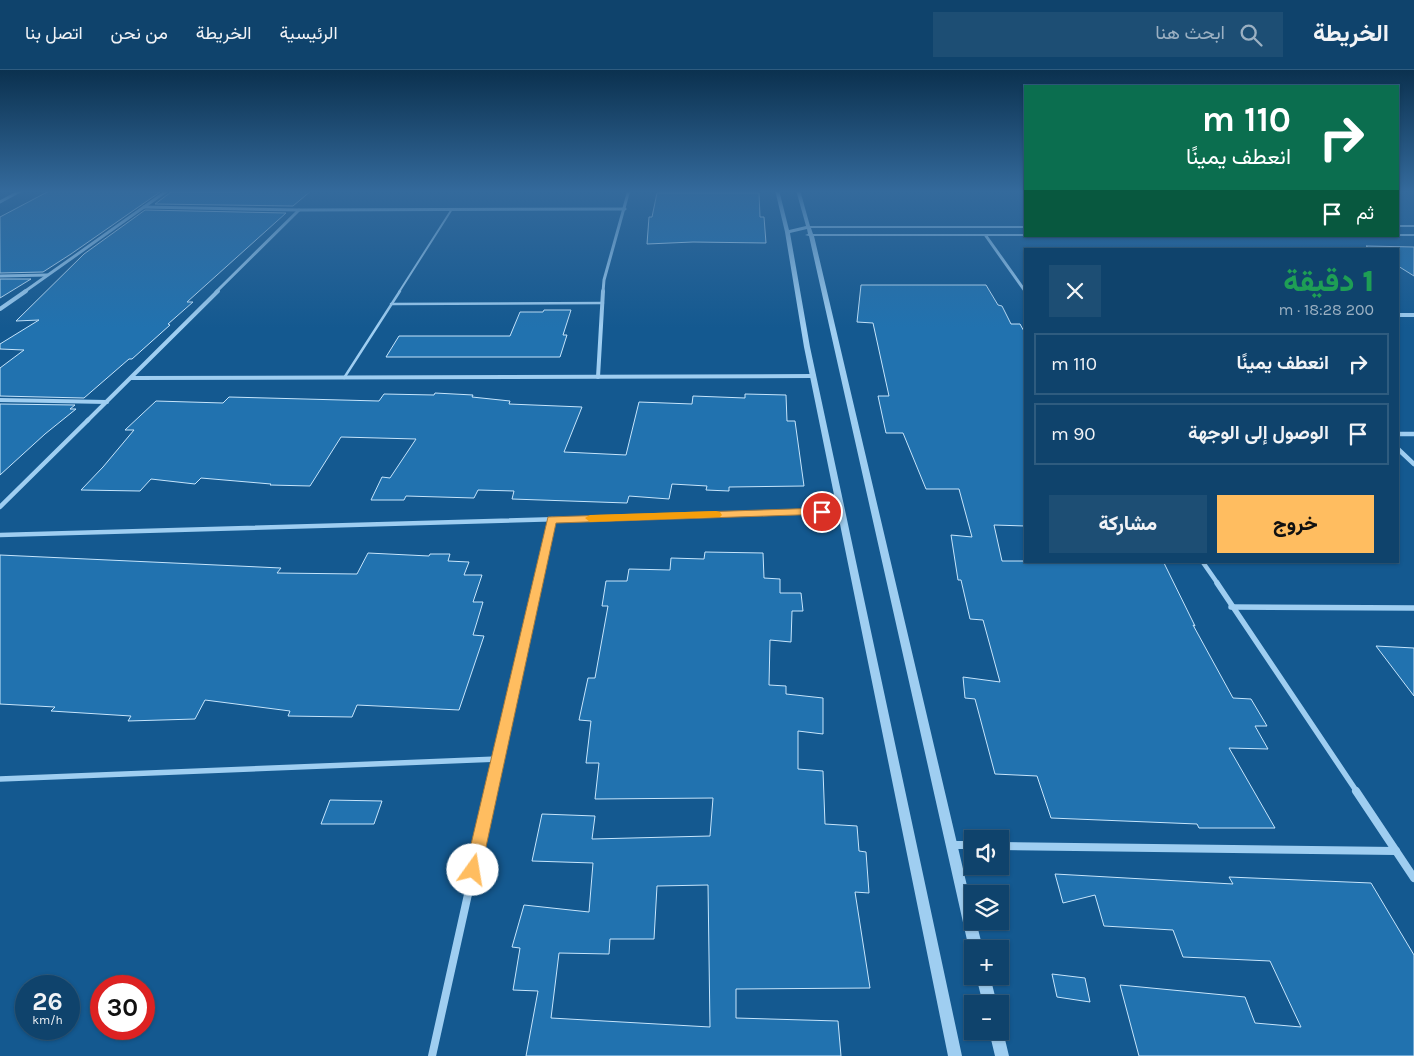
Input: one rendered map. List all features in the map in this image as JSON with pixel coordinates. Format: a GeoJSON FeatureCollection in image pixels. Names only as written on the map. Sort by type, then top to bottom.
{"type":"FeatureCollection","features":[{"type":"Feature","properties":{"kind":"street"},"geometry":{"type":"LineString","coordinates":[[0,309],[103,236]]}},
{"type":"Feature","properties":{"kind":"street"},"geometry":{"type":"LineString","coordinates":[[0,507],[108,402],[272,236]]}},
{"type":"Feature","properties":{"kind":"street"},"geometry":{"type":"LineString","coordinates":[[598,377],[604,280],[617,236]]}},
{"type":"Feature","properties":{"kind":"street"},"geometry":{"type":"LineString","coordinates":[[788,236],[813,376],[955,1056]]}},
{"type":"Feature","properties":{"kind":"street"},"geometry":{"type":"LineString","coordinates":[[810,236],[974,940]]}},
{"type":"Feature","properties":{"kind":"street"},"geometry":{"type":"LineString","coordinates":[[986,236],[1024,290]]}},
{"type":"Feature","properties":{"kind":"street"},"geometry":{"type":"LineString","coordinates":[[0,276],[47,276]]}},
{"type":"Feature","properties":{"kind":"street"},"geometry":{"type":"LineString","coordinates":[[1399,314],[1414,315]]}},
{"type":"Feature","properties":{"kind":"street"},"geometry":{"type":"LineString","coordinates":[[131,378],[813,376]]}},
{"type":"Feature","properties":{"kind":"street"},"geometry":{"type":"LineString","coordinates":[[0,400],[108,402]]}},
{"type":"Feature","properties":{"kind":"street"},"geometry":{"type":"LineString","coordinates":[[1399,434],[1414,434]]}},
{"type":"Feature","properties":{"kind":"street"},"geometry":{"type":"LineString","coordinates":[[1399,451],[1414,464]]}},
{"type":"Feature","properties":{"kind":"street"},"geometry":{"type":"LineString","coordinates":[[0,535],[841,511]]}},
{"type":"Feature","properties":{"kind":"street"},"geometry":{"type":"LineString","coordinates":[[432,1056],[552,519]]}},
{"type":"Feature","properties":{"kind":"street"},"geometry":{"type":"LineString","coordinates":[[1203,563],[1414,878]]}},
{"type":"Feature","properties":{"kind":"street"},"geometry":{"type":"LineString","coordinates":[[1231,607],[1414,608]]}},
{"type":"Feature","properties":{"kind":"street"},"geometry":{"type":"LineString","coordinates":[[0,779],[498,759]]}},
{"type":"Feature","properties":{"kind":"street"},"geometry":{"type":"LineString","coordinates":[[951,845],[964,846]]}},
{"type":"Feature","properties":{"kind":"street"},"geometry":{"type":"LineString","coordinates":[[1009,846],[1396,851]]}},
{"type":"Feature","properties":{"kind":"street"},"geometry":{"type":"LineString","coordinates":[[998,1040],[1002,1056]]}},
{"type":"Feature","properties":{"kind":"lane"},"geometry":{"type":"LineString","coordinates":[[344,378],[435,236]]}},
{"type":"Feature","properties":{"kind":"lane"},"geometry":{"type":"LineString","coordinates":[[391,304],[603,303]]}},
{"type":"Feature","properties":{"kind":"building"},"geometry":{"type":"Polygon","coordinates":[[[0,236],[97,236],[43,272],[0,273],[0,236]]]}},
{"type":"Feature","properties":{"kind":"building"},"geometry":{"type":"Polygon","coordinates":[[[109,236],[260,236],[187,302],[193,302],[168,324],[170,325],[84,398],[0,396],[0,368],[24,350],[0,349],[0,344],[39,320],[16,321],[84,254],[109,236]]]}},
{"type":"Feature","properties":{"kind":"building"},"geometry":{"type":"Polygon","coordinates":[[[648,236],[765,236],[766,243],[693,242],[647,244],[648,236]]]}},
{"type":"Feature","properties":{"kind":"building"},"geometry":{"type":"Polygon","coordinates":[[[1366,246],[1414,247],[1414,276],[1399,267],[1399,248],[1369,248],[1366,246]]]}},
{"type":"Feature","properties":{"kind":"building"},"geometry":{"type":"Polygon","coordinates":[[[0,279],[31,279],[0,298],[0,279]]]}},
{"type":"Feature","properties":{"kind":"building"},"geometry":{"type":"Polygon","coordinates":[[[861,285],[986,285],[998,305],[1002,306],[1011,324],[1020,324],[1024,331],[1024,526],[994,525],[1002,561],[1024,561],[1024,563],[1164,563],[1195,626],[1193,625],[1233,698],[1251,699],[1267,726],[1255,726],[1268,749],[1229,748],[1275,828],[1199,828],[1197,824],[1051,818],[1037,776],[995,774],[975,699],[965,698],[963,677],[1000,682],[983,620],[970,619],[961,580],[958,580],[951,535],[972,537],[959,489],[926,489],[903,433],[886,433],[878,396],[889,396],[873,323],[857,322],[861,285]]]}},
{"type":"Feature","properties":{"kind":"building"},"geometry":{"type":"Polygon","coordinates":[[[544,310],[571,310],[563,335],[567,335],[560,357],[386,357],[399,336],[510,336],[520,312],[543,312],[544,310]]]}},
{"type":"Feature","properties":{"kind":"building"},"geometry":{"type":"Polygon","coordinates":[[[435,393],[473,395],[472,397],[510,401],[509,404],[582,407],[564,452],[626,455],[639,402],[692,404],[693,396],[745,398],[745,394],[786,395],[787,421],[795,421],[804,486],[729,487],[729,491],[706,490],[707,486],[672,484],[669,499],[629,496],[627,503],[512,499],[514,491],[478,490],[474,498],[406,496],[404,500],[371,500],[382,477],[390,478],[416,439],[341,437],[310,486],[270,485],[201,478],[195,484],[151,479],[140,491],[81,490],[134,430],[125,430],[156,401],[223,403],[229,397],[379,401],[384,394],[434,395],[435,393]]]}},
{"type":"Feature","properties":{"kind":"building"},"geometry":{"type":"Polygon","coordinates":[[[0,404],[75,405],[70,409],[76,409],[0,475],[0,404]]]}},
{"type":"Feature","properties":{"kind":"building"},"geometry":{"type":"Polygon","coordinates":[[[705,552],[763,553],[764,578],[780,579],[780,593],[801,593],[803,611],[792,611],[791,642],[770,640],[769,685],[786,686],[786,694],[823,698],[823,734],[798,731],[798,769],[823,771],[825,824],[857,826],[859,851],[866,852],[869,893],[855,892],[870,988],[736,989],[736,1018],[838,1021],[841,1056],[526,1056],[538,991],[513,990],[520,948],[512,947],[524,905],[589,912],[593,863],[532,861],[542,814],[595,816],[592,839],[710,836],[713,798],[595,799],[599,763],[586,763],[591,721],[579,720],[588,678],[595,678],[608,606],[602,606],[606,581],[627,581],[629,569],[670,570],[671,558],[704,559],[705,552]],[[708,885],[657,886],[654,939],[610,939],[609,954],[559,953],[551,1018],[710,1027],[708,885]]]}},
{"type":"Feature","properties":{"kind":"building"},"geometry":{"type":"Polygon","coordinates":[[[368,553],[429,556],[430,554],[450,554],[448,561],[469,562],[464,575],[482,575],[473,602],[483,602],[473,635],[484,636],[459,710],[357,705],[352,717],[288,716],[290,711],[205,700],[195,719],[128,721],[131,716],[51,711],[55,707],[0,704],[0,555],[281,568],[277,573],[357,574],[368,553]]]}},
{"type":"Feature","properties":{"kind":"building"},"geometry":{"type":"Polygon","coordinates":[[[1376,646],[1414,648],[1414,696],[1376,646]]]}},
{"type":"Feature","properties":{"kind":"building"},"geometry":{"type":"Polygon","coordinates":[[[330,800],[382,801],[374,824],[321,824],[330,800]]]}},
{"type":"Feature","properties":{"kind":"building"},"geometry":{"type":"Polygon","coordinates":[[[1055,874],[1233,884],[1229,877],[1371,883],[1414,955],[1414,1056],[1139,1056],[1120,985],[1245,997],[1255,1023],[1301,1027],[1270,961],[1183,957],[1173,930],[1104,926],[1095,895],[1063,903],[1055,874]]]}},
{"type":"Feature","properties":{"kind":"building"},"geometry":{"type":"Polygon","coordinates":[[[1052,974],[1085,978],[1090,1002],[1057,997],[1052,974]]]}},
{"type":"Feature","properties":{"kind":"slow traffic"},"geometry":{"type":"LineString","coordinates":[[590,518],[716,515]]}},
{"type":"Feature","properties":{"kind":"route"},"geometry":{"type":"LineString","coordinates":[[473,870],[552,519],[822,512]]}}]}
